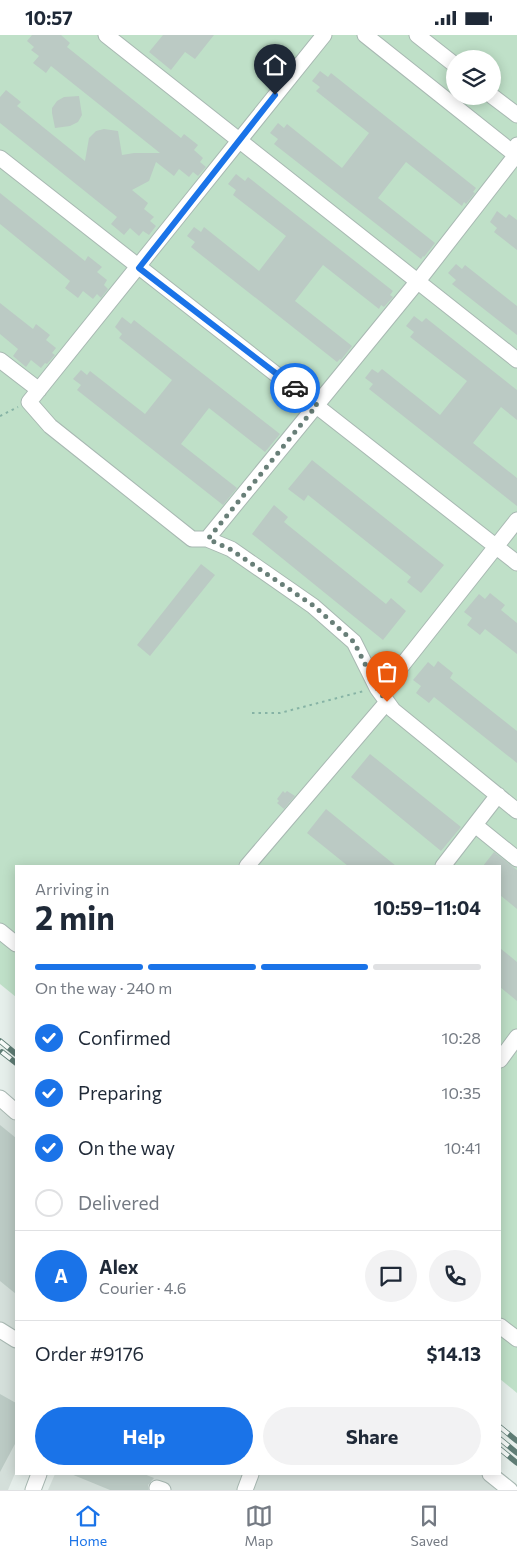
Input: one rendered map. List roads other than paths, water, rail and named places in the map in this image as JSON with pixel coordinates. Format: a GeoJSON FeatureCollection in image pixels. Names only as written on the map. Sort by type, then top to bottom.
{"type":"FeatureCollection","features":[{"type":"Feature","properties":{"kind":"street"},"geometry":{"type":"LineString","coordinates":[[106,35],[517,360]]}},
{"type":"Feature","properties":{"kind":"street"},"geometry":{"type":"LineString","coordinates":[[324,35],[139,268],[29,402],[50,426],[192,539],[208,539],[230,549],[314,606],[354,642],[377,688],[393,710],[517,811]]}},
{"type":"Feature","properties":{"kind":"street"},"geometry":{"type":"LineString","coordinates":[[208,539],[418,281],[517,152],[365,35]]}},
{"type":"Feature","properties":{"kind":"street"},"geometry":{"type":"LineString","coordinates":[[417,35],[446,58]]}},
{"type":"Feature","properties":{"kind":"street"},"geometry":{"type":"LineString","coordinates":[[501,102],[517,115]]}},
{"type":"Feature","properties":{"kind":"street"},"geometry":{"type":"LineString","coordinates":[[0,158],[517,563]]}},
{"type":"Feature","properties":{"kind":"street"},"geometry":{"type":"LineString","coordinates":[[0,360],[39,390]]}},
{"type":"Feature","properties":{"kind":"street"},"geometry":{"type":"LineString","coordinates":[[377,688],[396,673],[517,520]]}},
{"type":"Feature","properties":{"kind":"street"},"geometry":{"type":"LineString","coordinates":[[248,865],[387,702]]}},
{"type":"Feature","properties":{"kind":"street"},"geometry":{"type":"LineString","coordinates":[[444,865],[498,795]]}},
{"type":"Feature","properties":{"kind":"street"},"geometry":{"type":"LineString","coordinates":[[475,825],[517,859]]}},
{"type":"Feature","properties":{"kind":"street"},"geometry":{"type":"LineString","coordinates":[[0,931],[15,943]]}},
{"type":"Feature","properties":{"kind":"street"},"geometry":{"type":"LineString","coordinates":[[501,1059],[517,1037]]}},
{"type":"Feature","properties":{"kind":"street"},"geometry":{"type":"LineString","coordinates":[[0,1098],[15,1111]]}},
{"type":"Feature","properties":{"kind":"street"},"geometry":{"type":"LineString","coordinates":[[501,1326],[517,1339]]}},
{"type":"Feature","properties":{"kind":"street"},"geometry":{"type":"LineString","coordinates":[[0,1330],[15,1338]]}},
{"type":"Feature","properties":{"kind":"street"},"geometry":{"type":"LineString","coordinates":[[32,1490],[39,1475]]}},
{"type":"Feature","properties":{"kind":"street"},"geometry":{"type":"LineString","coordinates":[[245,1490],[251,1475]]}},
{"type":"Feature","properties":{"kind":"street"},"geometry":{"type":"LineString","coordinates":[[491,1475],[510,1490]]}},
{"type":"Feature","properties":{"kind":"railway"},"geometry":{"type":"LineString","coordinates":[[0,1041],[15,1053]]}},
{"type":"Feature","properties":{"kind":"railway"},"geometry":{"type":"LineString","coordinates":[[2,1052],[15,1062]]}},
{"type":"Feature","properties":{"kind":"railway"},"geometry":{"type":"LineString","coordinates":[[501,1428],[517,1441]]}},
{"type":"Feature","properties":{"kind":"railway"},"geometry":{"type":"LineString","coordinates":[[501,1440],[517,1453]]}},
{"type":"Feature","properties":{"kind":"railway"},"geometry":{"type":"LineString","coordinates":[[501,1450],[517,1463]]}}]}
